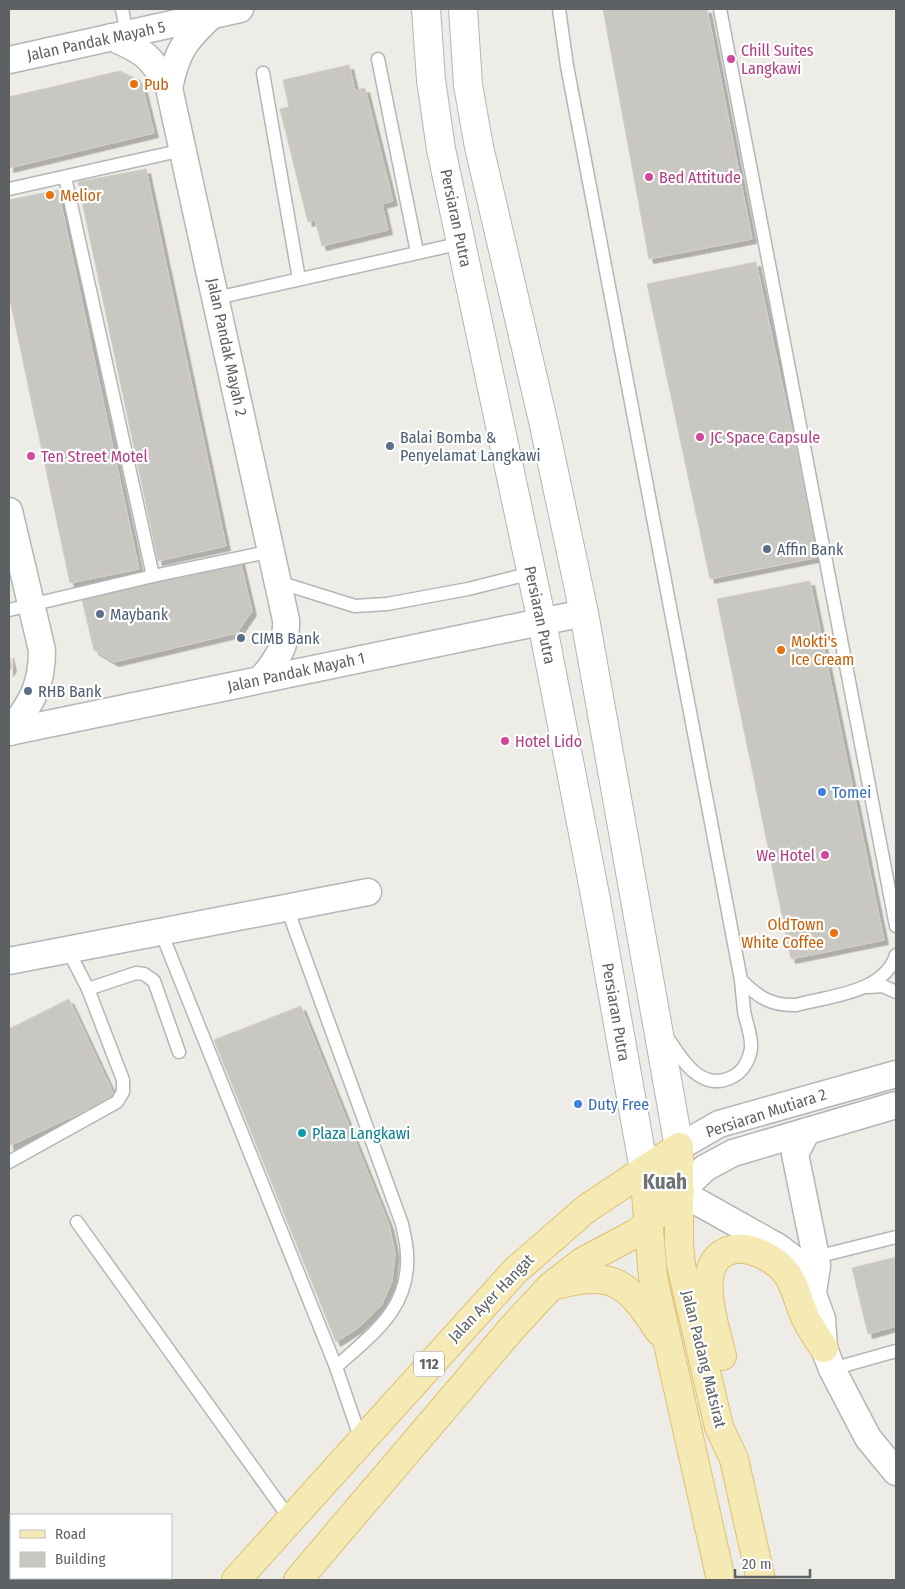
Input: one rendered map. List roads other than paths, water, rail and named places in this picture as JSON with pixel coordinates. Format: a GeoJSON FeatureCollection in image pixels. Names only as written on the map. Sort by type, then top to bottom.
{"type":"FeatureCollection","features":[{"type":"Feature","properties":{"kind":"main road","name":"Persiaran Putra"},"geometry":{"type":"LineString","coordinates":[[426,9],[431,80],[440,139],[532,573],[596,900],[644,1170],[648,1222]]}},
{"type":"Feature","properties":{"kind":"main road"},"geometry":{"type":"LineString","coordinates":[[462,9],[468,85],[479,147],[544,424],[584,613],[679,1147],[680,1192]]}},
{"type":"Feature","properties":{"kind":"main road"},"geometry":{"type":"LineString","coordinates":[[502,432],[544,424]]}},
{"type":"Feature","properties":{"kind":"main road","name":"Persiaran Mutiara 2"},"geometry":{"type":"LineString","coordinates":[[644,1170],[679,1147]]}},
{"type":"Feature","properties":{"kind":"main road","name":"Jalan Ayer Hangat"},"geometry":{"type":"LineString","coordinates":[[236,1580],[515,1271],[586,1209],[644,1170]]}},
{"type":"Feature","properties":{"kind":"main road","name":"Persiaran Mutiara 2"},"geometry":{"type":"LineString","coordinates":[[648,1222],[680,1192]]}},
{"type":"Feature","properties":{"kind":"main road","name":"Jalan Padang Matsirat"},"geometry":{"type":"LineString","coordinates":[[680,1192],[679,1244],[681,1264],[719,1427],[734,1459],[761,1580]]}},
{"type":"Feature","properties":{"kind":"main road","name":"Jalan Padang Matsirat"},"geometry":{"type":"LineString","coordinates":[[648,1222],[653,1277],[721,1580]]}},
{"type":"Feature","properties":{"kind":"main road","name":"112"},"geometry":{"type":"LineString","coordinates":[[298,1580],[506,1334],[551,1286],[582,1262],[625,1240],[648,1222]]}},
{"type":"Feature","properties":{"kind":"main road"},"geometry":{"type":"LineString","coordinates":[[734,1459],[736,1425],[708,1288],[709,1271],[717,1258],[728,1250],[740,1248],[767,1257],[783,1268],[792,1283],[806,1319],[828,1359]]}},
{"type":"Feature","properties":{"kind":"main road"},"geometry":{"type":"LineString","coordinates":[[551,1286],[583,1278],[604,1280],[623,1288],[639,1301],[668,1345]]}},
{"type":"Feature","properties":{"kind":"street","name":"Jalan Pandak Mayah 5"},"geometry":{"type":"LineString","coordinates":[[9,60],[240,9]]}},
{"type":"Feature","properties":{"kind":"street","name":"Jalan Pandak Mayah 5"},"geometry":{"type":"LineString","coordinates":[[170,88],[175,61],[188,38],[212,15]]}},
{"type":"Feature","properties":{"kind":"street","name":"Jalan Pandak Mayah 2"},"geometry":{"type":"LineString","coordinates":[[119,36],[140,49],[157,65],[170,88],[286,620],[286,636],[273,666],[261,679]]}},
{"type":"Feature","properties":{"kind":"street"},"geometry":{"type":"LineString","coordinates":[[9,511],[20,608],[42,650],[42,670],[38,686],[10,732]]}},
{"type":"Feature","properties":{"kind":"street","name":"Jalan Pandak Mayah 1"},"geometry":{"type":"LineString","coordinates":[[10,732],[584,613]]}},
{"type":"Feature","properties":{"kind":"street"},"geometry":{"type":"LineString","coordinates":[[9,961],[368,892]]}},
{"type":"Feature","properties":{"kind":"street","name":"Persiaran Mutiara 2"},"geometry":{"type":"LineString","coordinates":[[679,1147],[719,1124],[896,1074]]}},
{"type":"Feature","properties":{"kind":"street","name":"Persiaran Mutiara 2"},"geometry":{"type":"LineString","coordinates":[[680,1192],[705,1168],[733,1153],[896,1105]]}},
{"type":"Feature","properties":{"kind":"street"},"geometry":{"type":"LineString","coordinates":[[807,1131],[800,1142],[796,1160],[816,1257],[817,1266],[812,1292]]}},
{"type":"Feature","properties":{"kind":"street"},"geometry":{"type":"LineString","coordinates":[[680,1192],[778,1247],[795,1260],[806,1274],[822,1319],[828,1359],[868,1438],[896,1472]]}},
{"type":"Feature","properties":{"kind":"lane"},"geometry":{"type":"LineString","coordinates":[[119,36],[122,9]]}},
{"type":"Feature","properties":{"kind":"lane"},"geometry":{"type":"LineString","coordinates":[[559,9],[566,66],[741,980],[751,1048],[747,1064],[736,1075],[723,1082],[713,1082],[702,1078],[681,1059],[657,1022]]}},
{"type":"Feature","properties":{"kind":"lane"},"geometry":{"type":"LineString","coordinates":[[720,9],[896,926]]}},
{"type":"Feature","properties":{"kind":"lane"},"geometry":{"type":"LineString","coordinates":[[378,59],[418,252]]}},
{"type":"Feature","properties":{"kind":"lane"},"geometry":{"type":"LineString","coordinates":[[263,73],[299,279]]}},
{"type":"Feature","properties":{"kind":"lane"},"geometry":{"type":"LineString","coordinates":[[9,189],[183,150]]}},
{"type":"Feature","properties":{"kind":"lane"},"geometry":{"type":"LineString","coordinates":[[65,177],[153,576]]}},
{"type":"Feature","properties":{"kind":"lane"},"geometry":{"type":"LineString","coordinates":[[216,298],[462,243]]}},
{"type":"Feature","properties":{"kind":"lane"},"geometry":{"type":"LineString","coordinates":[[20,608],[153,576],[272,551]]}},
{"type":"Feature","properties":{"kind":"lane"},"geometry":{"type":"LineString","coordinates":[[278,582],[355,606],[387,604],[459,591],[532,573]]}},
{"type":"Feature","properties":{"kind":"lane"},"geometry":{"type":"LineString","coordinates":[[287,908],[402,1224],[408,1255],[403,1289],[394,1311],[382,1325],[336,1367]]}},
{"type":"Feature","properties":{"kind":"lane"},"geometry":{"type":"LineString","coordinates":[[161,932],[336,1367],[361,1440]]}},
{"type":"Feature","properties":{"kind":"lane"},"geometry":{"type":"LineString","coordinates":[[9,1162],[117,1102],[123,1092],[123,1080],[88,989],[68,950]]}},
{"type":"Feature","properties":{"kind":"lane"},"geometry":{"type":"LineString","coordinates":[[741,980],[756,995],[768,1002],[784,1006],[796,1005],[875,982],[886,973],[893,964],[896,955]]}},
{"type":"Feature","properties":{"kind":"lane"},"geometry":{"type":"LineString","coordinates":[[88,989],[136,973],[144,974],[154,982],[179,1052]]}},
{"type":"Feature","properties":{"kind":"lane"},"geometry":{"type":"LineString","coordinates":[[863,987],[883,986],[896,992]]}},
{"type":"Feature","properties":{"kind":"lane"},"geometry":{"type":"LineString","coordinates":[[77,1222],[290,1519]]}},
{"type":"Feature","properties":{"kind":"lane"},"geometry":{"type":"LineString","coordinates":[[816,1257],[896,1237]]}},
{"type":"Feature","properties":{"kind":"lane"},"geometry":{"type":"LineString","coordinates":[[828,1359],[896,1351]]}},
{"type":"Feature","properties":{"kind":"place","name":"Chill Suites Langkawi"},"geometry":{"type":"Point","coordinates":[731,59]}},
{"type":"Feature","properties":{"kind":"place","name":"Pub"},"geometry":{"type":"Point","coordinates":[134,84]}},
{"type":"Feature","properties":{"kind":"place","name":"Bed Attitude"},"geometry":{"type":"Point","coordinates":[649,177]}},
{"type":"Feature","properties":{"kind":"place","name":"Melior"},"geometry":{"type":"Point","coordinates":[50,195]}},
{"type":"Feature","properties":{"kind":"place","name":"JC Space Capsule"},"geometry":{"type":"Point","coordinates":[700,437]}},
{"type":"Feature","properties":{"kind":"place","name":"Balai Bomba & Penyelamat Langkawi"},"geometry":{"type":"Point","coordinates":[390,446]}},
{"type":"Feature","properties":{"kind":"place","name":"Ten Street Motel"},"geometry":{"type":"Point","coordinates":[31,456]}},
{"type":"Feature","properties":{"kind":"place","name":"Affin Bank"},"geometry":{"type":"Point","coordinates":[767,549]}},
{"type":"Feature","properties":{"kind":"place","name":"Maybank"},"geometry":{"type":"Point","coordinates":[100,614]}},
{"type":"Feature","properties":{"kind":"place","name":"CIMB Bank"},"geometry":{"type":"Point","coordinates":[241,638]}},
{"type":"Feature","properties":{"kind":"place","name":"Mokti's Ice Cream"},"geometry":{"type":"Point","coordinates":[781,650]}},
{"type":"Feature","properties":{"kind":"place","name":"RHB Bank"},"geometry":{"type":"Point","coordinates":[28,691]}},
{"type":"Feature","properties":{"kind":"place","name":"Hotel Lido"},"geometry":{"type":"Point","coordinates":[505,741]}},
{"type":"Feature","properties":{"kind":"place","name":"Tomei"},"geometry":{"type":"Point","coordinates":[822,792]}},
{"type":"Feature","properties":{"kind":"place","name":"We Hotel"},"geometry":{"type":"Point","coordinates":[825,855]}},
{"type":"Feature","properties":{"kind":"place","name":"OldTown White Coffee"},"geometry":{"type":"Point","coordinates":[834,933]}},
{"type":"Feature","properties":{"kind":"place","name":"Duty Free"},"geometry":{"type":"Point","coordinates":[578,1104]}},
{"type":"Feature","properties":{"kind":"place","name":"Plaza Langkawi"},"geometry":{"type":"Point","coordinates":[302,1133]}},
{"type":"Feature","properties":{"kind":"district","name":"Kuah"},"geometry":{"type":"Point","coordinates":[665,1182]}}]}
